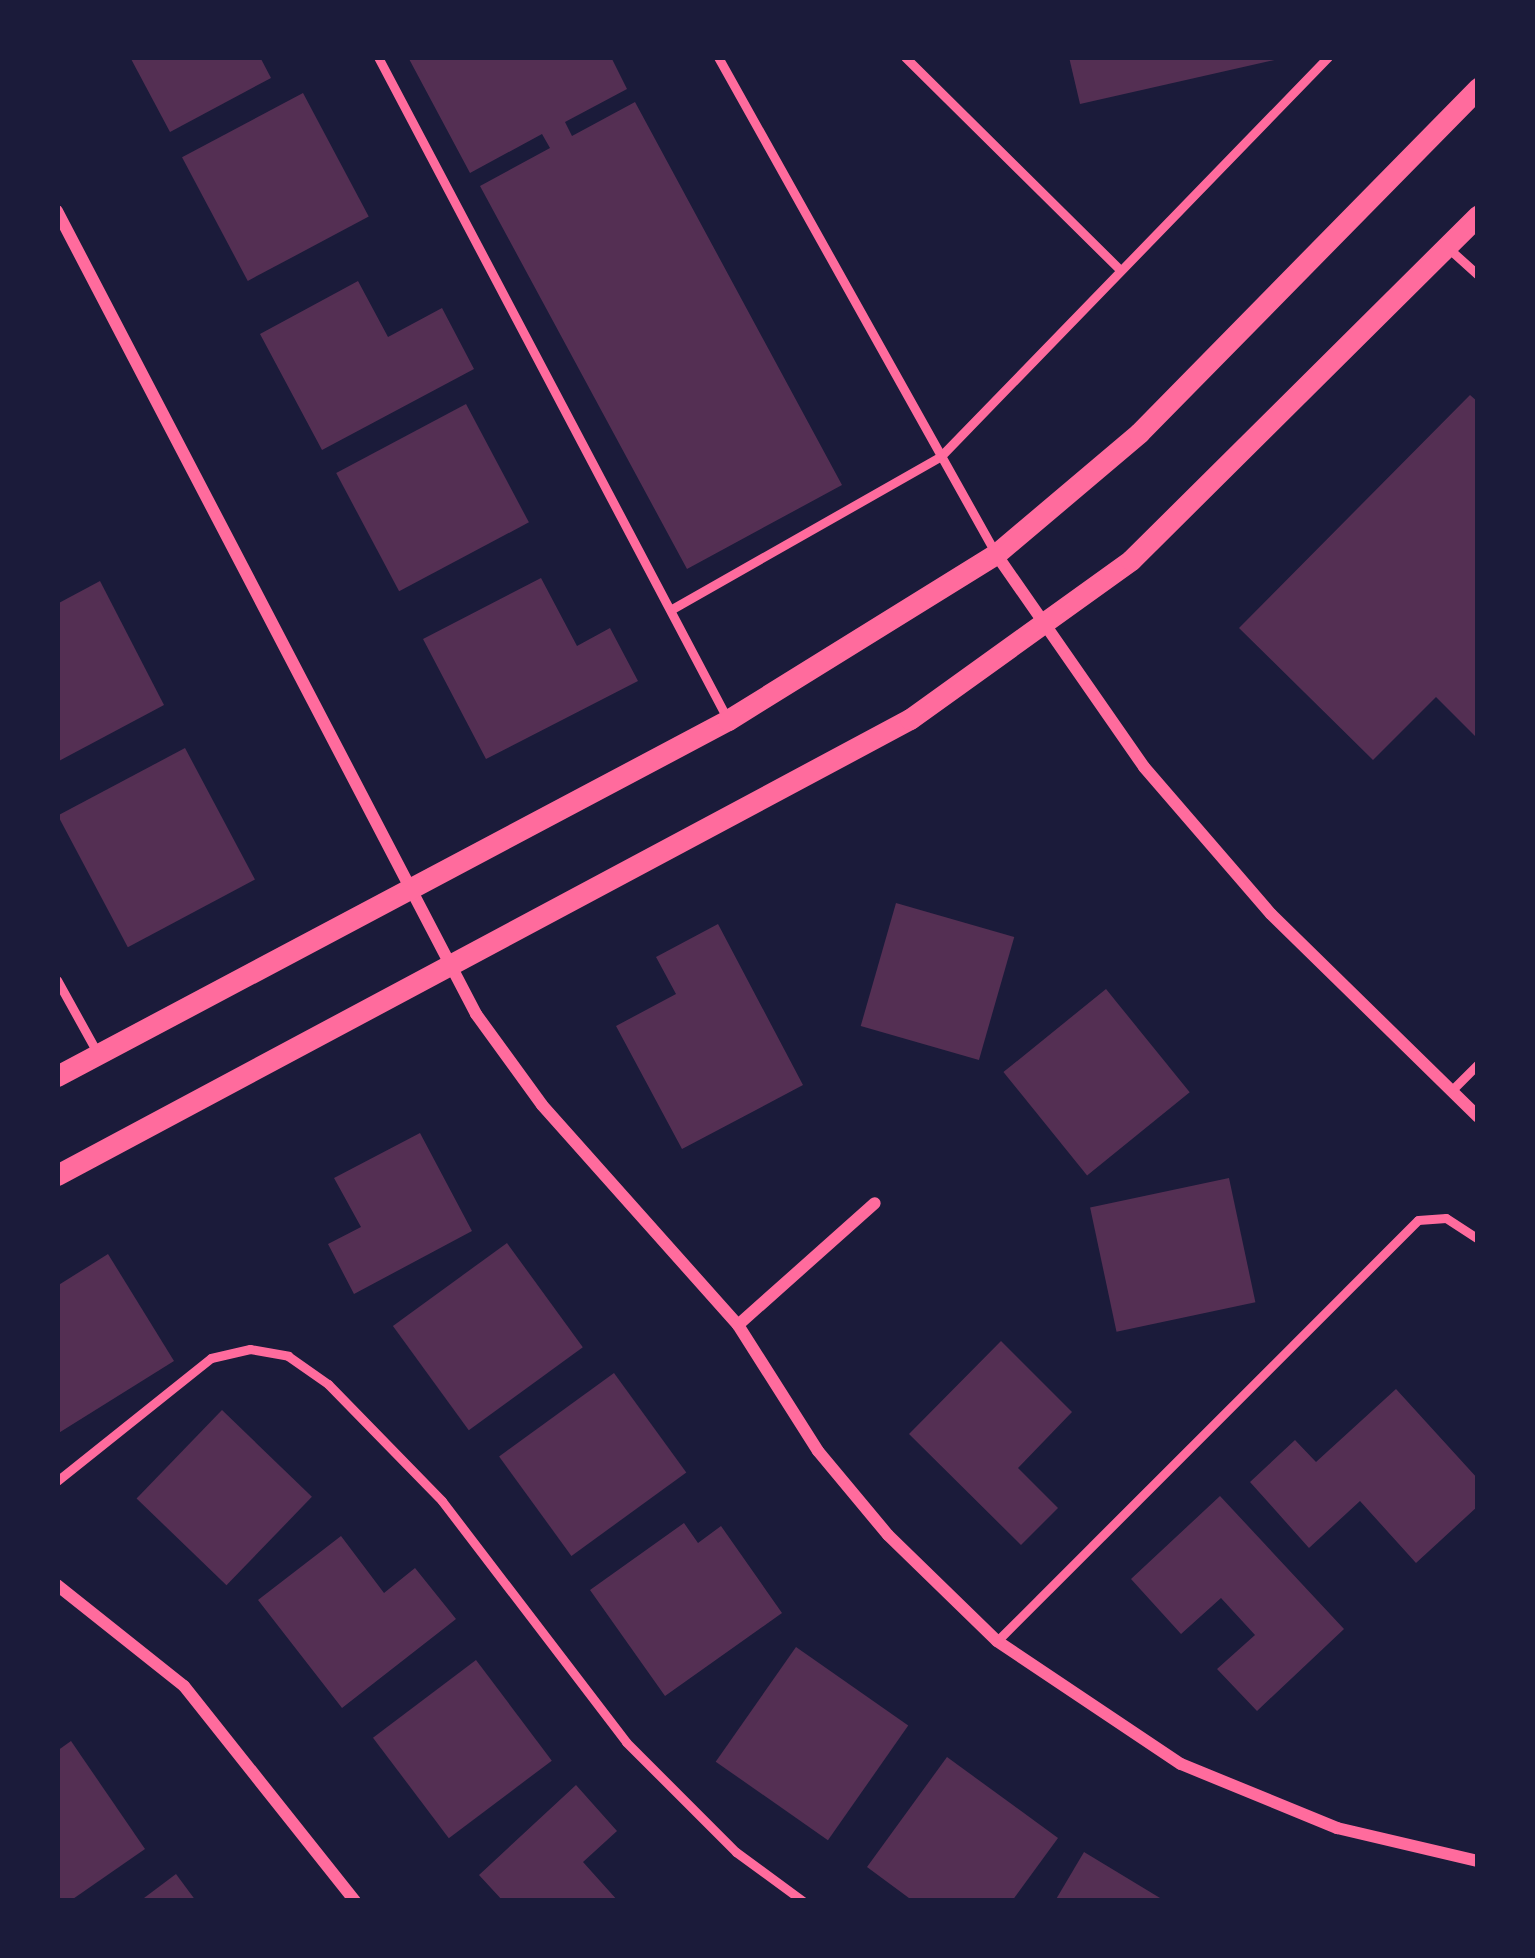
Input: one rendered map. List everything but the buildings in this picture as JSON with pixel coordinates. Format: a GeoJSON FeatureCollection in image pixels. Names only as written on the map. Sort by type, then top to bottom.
{"type":"FeatureCollection","features":[{"type":"Feature","properties":{"kind":"street"},"geometry":{"type":"LineString","coordinates":[[57,1076],[728,720],[996,554],[1139,434],[1478,88]]}},
{"type":"Feature","properties":{"kind":"street"},"geometry":{"type":"LineString","coordinates":[[57,211],[408,889],[513,1069],[738,1324],[818,1451],[888,1535],[997,1641],[1092,1712],[1257,1800],[1478,1861]]}},
{"type":"Feature","properties":{"kind":"street"},"geometry":{"type":"LineString","coordinates":[[57,1175],[910,719],[1045,626],[1214,485],[1478,215]]}},
{"type":"Feature","properties":{"kind":"street"},"geometry":{"type":"LineString","coordinates":[[996,554],[1144,767],[1271,914],[1478,1117]]}},
{"type":"Feature","properties":{"kind":"street"},"geometry":{"type":"LineString","coordinates":[[738,1324],[874,1203]]}},
{"type":"Feature","properties":{"kind":"street"},"geometry":{"type":"LineString","coordinates":[[57,1585],[184,1686],[355,1901]]}},
{"type":"Feature","properties":{"kind":"lane"},"geometry":{"type":"LineString","coordinates":[[378,57],[728,720]]}},
{"type":"Feature","properties":{"kind":"lane"},"geometry":{"type":"LineString","coordinates":[[718,57],[996,554]]}},
{"type":"Feature","properties":{"kind":"lane"},"geometry":{"type":"LineString","coordinates":[[905,57],[1120,270]]}},
{"type":"Feature","properties":{"kind":"lane"},"geometry":{"type":"LineString","coordinates":[[672,609],[940,456],[1328,57]]}},
{"type":"Feature","properties":{"kind":"lane"},"geometry":{"type":"LineString","coordinates":[[1447,247],[1478,275]]}},
{"type":"Feature","properties":{"kind":"lane"},"geometry":{"type":"LineString","coordinates":[[57,980],[98,1054]]}},
{"type":"Feature","properties":{"kind":"lane"},"geometry":{"type":"LineString","coordinates":[[1451,1091],[1478,1064]]}},
{"type":"Feature","properties":{"kind":"lane"},"geometry":{"type":"LineString","coordinates":[[997,1641],[1418,1220],[1446,1218],[1478,1240]]}},
{"type":"Feature","properties":{"kind":"lane"},"geometry":{"type":"LineString","coordinates":[[57,1480],[211,1358],[250,1349],[288,1356],[328,1384],[442,1501],[626,1742],[736,1852],[803,1901]]}}]}
